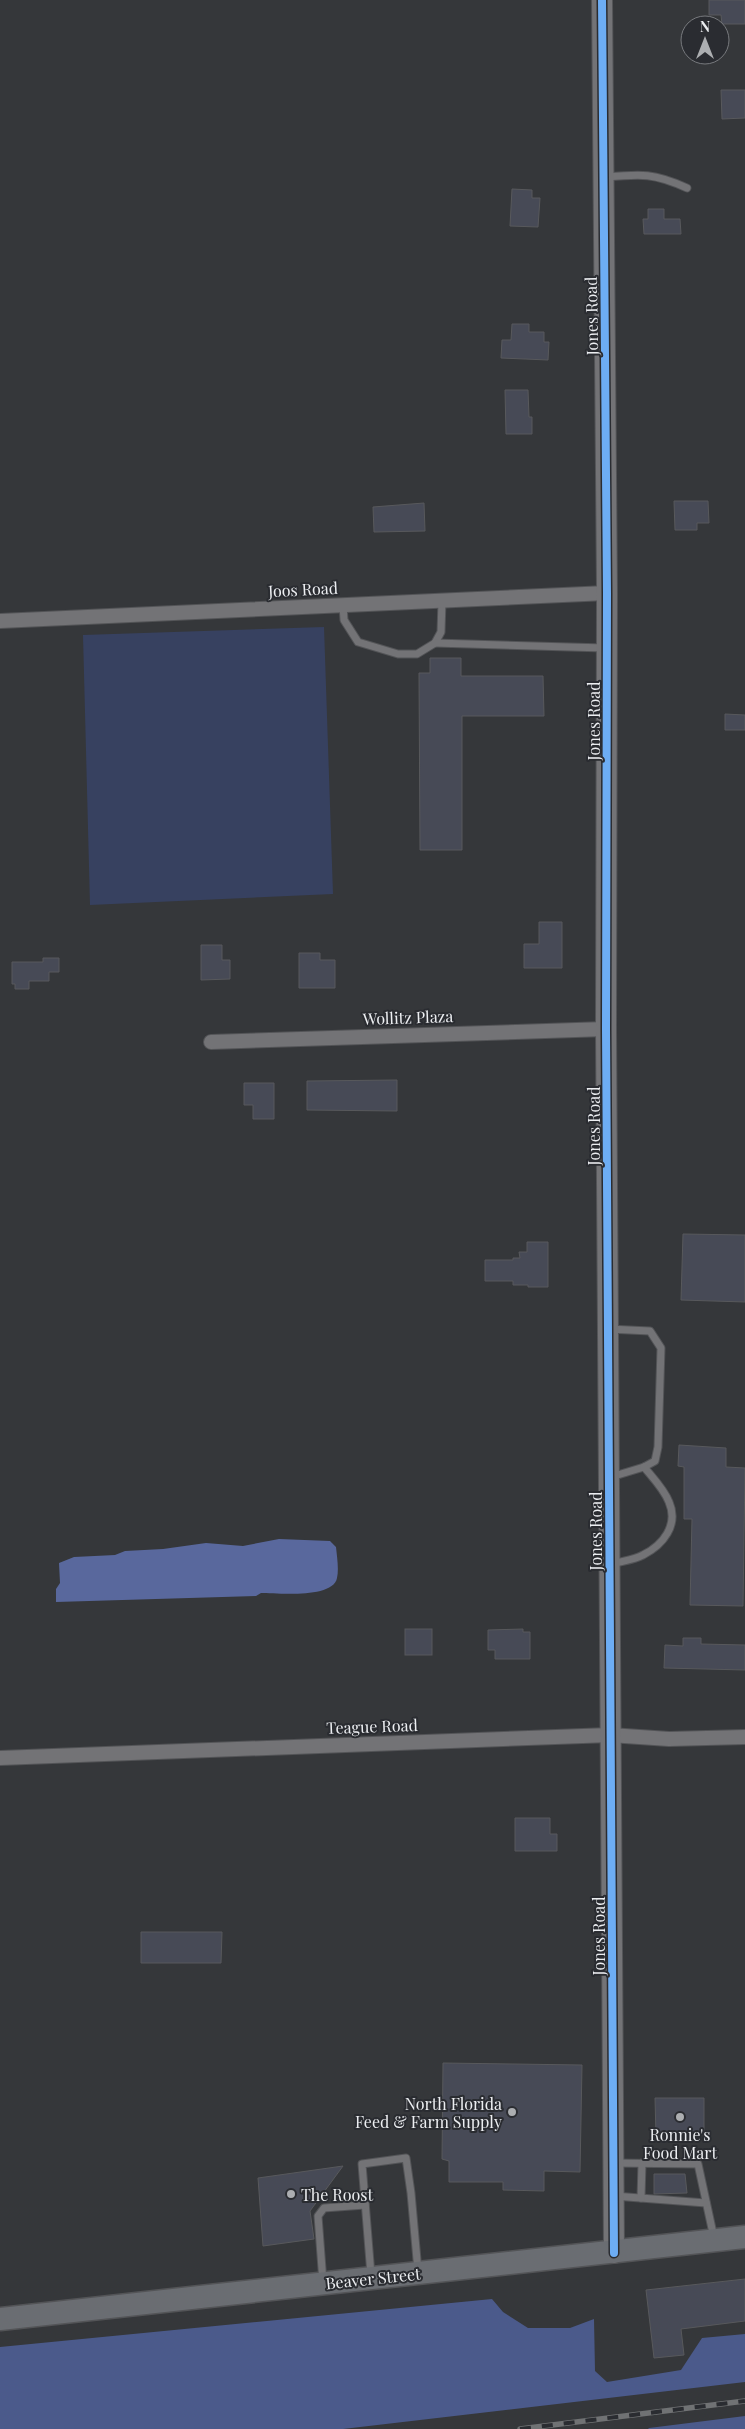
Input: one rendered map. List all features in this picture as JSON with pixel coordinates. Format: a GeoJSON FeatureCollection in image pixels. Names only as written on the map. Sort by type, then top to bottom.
{"type":"FeatureCollection","features":[{"type":"Feature","properties":{"kind":"main road","name":"Beaver Street"},"geometry":{"type":"LineString","coordinates":[[0,2318],[419,2274],[745,2237]]}},
{"type":"Feature","properties":{"kind":"street","name":"Jones Road"},"geometry":{"type":"LineString","coordinates":[[602,0],[607,593],[606,1029],[614,2252]]}},
{"type":"Feature","properties":{"kind":"street","name":"Joos Road"},"geometry":{"type":"LineString","coordinates":[[0,621],[607,593]]}},
{"type":"Feature","properties":{"kind":"street","name":"Wollitz Plaza"},"geometry":{"type":"LineString","coordinates":[[211,1042],[606,1029]]}},
{"type":"Feature","properties":{"kind":"street","name":"Teague Road"},"geometry":{"type":"LineString","coordinates":[[0,1758],[610,1735],[669,1739],[745,1737]]}},
{"type":"Feature","properties":{"kind":"lane"},"geometry":{"type":"LineString","coordinates":[[603,177],[646,174],[663,177],[687,188]]}},
{"type":"Feature","properties":{"kind":"lane"},"geometry":{"type":"LineString","coordinates":[[343,605],[344,620],[358,642],[398,654],[417,654],[435,643],[441,632],[442,600]]}},
{"type":"Feature","properties":{"kind":"lane"},"geometry":{"type":"LineString","coordinates":[[435,643],[607,648]]}},
{"type":"Feature","properties":{"kind":"lane"},"geometry":{"type":"LineString","coordinates":[[608,1329],[650,1331],[661,1348],[658,1447],[655,1461],[644,1467],[609,1478]]}},
{"type":"Feature","properties":{"kind":"lane"},"geometry":{"type":"LineString","coordinates":[[609,1565],[643,1555],[668,1536],[674,1519],[670,1504],[664,1492],[644,1467]]}},
{"type":"Feature","properties":{"kind":"lane"},"geometry":{"type":"LineString","coordinates":[[371,2278],[362,2164],[406,2158],[411,2193],[414,2246],[419,2274]]}},
{"type":"Feature","properties":{"kind":"lane"},"geometry":{"type":"LineString","coordinates":[[614,2163],[698,2164],[715,2241]]}},
{"type":"Feature","properties":{"kind":"lane"},"geometry":{"type":"LineString","coordinates":[[640,2198],[642,2163]]}},
{"type":"Feature","properties":{"kind":"lane"},"geometry":{"type":"LineString","coordinates":[[614,2196],[706,2202]]}},
{"type":"Feature","properties":{"kind":"lane"},"geometry":{"type":"LineString","coordinates":[[323,2284],[318,2216],[324,2208],[365,2204]]}},
{"type":"Feature","properties":{"kind":"shaded area"},"geometry":{"type":"Polygon","coordinates":[[[324,627],[333,894],[90,905],[83,635],[324,627]]]}},
{"type":"Feature","properties":{"kind":"shaded area"},"geometry":{"type":"Polygon","coordinates":[[[279,1539],[330,1541],[336,1547],[338,1563],[337,1578],[333,1585],[315,1592],[291,1594],[261,1593],[256,1596],[56,1602],[56,1589],[60,1583],[59,1563],[74,1557],[115,1555],[125,1551],[163,1549],[206,1543],[243,1546],[279,1539]]]}},
{"type":"Feature","properties":{"kind":"shaded area"},"geometry":{"type":"Polygon","coordinates":[[[492,2299],[503,2312],[528,2328],[570,2328],[594,2319],[595,2371],[607,2382],[681,2370],[702,2338],[745,2334],[745,2382],[343,2429],[0,2429],[0,2347],[492,2299]]]}},
{"type":"Feature","properties":{"kind":"shaded area"},"geometry":{"type":"Polygon","coordinates":[[[745,2416],[745,2429],[648,2429],[649,2428],[745,2416]]]}},
{"type":"Feature","properties":{"kind":"building"},"geometry":{"type":"Polygon","coordinates":[[[709,0],[745,0],[745,24],[730,24],[730,15],[709,15],[709,0]]]}},
{"type":"Feature","properties":{"kind":"building"},"geometry":{"type":"Polygon","coordinates":[[[721,90],[745,90],[745,118],[722,119],[721,90]]]}},
{"type":"Feature","properties":{"kind":"building"},"geometry":{"type":"Polygon","coordinates":[[[512,189],[532,190],[532,198],[540,198],[538,227],[510,226],[512,189]]]}},
{"type":"Feature","properties":{"kind":"building"},"geometry":{"type":"Polygon","coordinates":[[[648,209],[664,209],[664,219],[680,219],[681,234],[644,234],[643,219],[648,219],[648,209]]]}},
{"type":"Feature","properties":{"kind":"building"},"geometry":{"type":"Polygon","coordinates":[[[512,324],[529,324],[529,332],[544,332],[544,342],[549,342],[548,360],[501,358],[502,340],[511,340],[512,324]]]}},
{"type":"Feature","properties":{"kind":"building"},"geometry":{"type":"Polygon","coordinates":[[[505,390],[528,390],[529,417],[532,417],[532,434],[506,434],[505,390]]]}},
{"type":"Feature","properties":{"kind":"building"},"geometry":{"type":"Polygon","coordinates":[[[674,501],[708,501],[709,523],[697,523],[697,530],[675,530],[674,501]]]}},
{"type":"Feature","properties":{"kind":"building"},"geometry":{"type":"Polygon","coordinates":[[[424,503],[425,531],[374,532],[373,507],[424,503]]]}},
{"type":"Feature","properties":{"kind":"building"},"geometry":{"type":"Polygon","coordinates":[[[430,658],[461,658],[461,676],[543,676],[544,716],[462,716],[462,850],[420,850],[419,673],[430,673],[430,658]]]}},
{"type":"Feature","properties":{"kind":"building"},"geometry":{"type":"Polygon","coordinates":[[[725,714],[745,715],[745,730],[725,730],[725,714]]]}},
{"type":"Feature","properties":{"kind":"building"},"geometry":{"type":"Polygon","coordinates":[[[539,922],[562,922],[562,968],[524,968],[524,944],[539,944],[539,922]]]}},
{"type":"Feature","properties":{"kind":"building"},"geometry":{"type":"Polygon","coordinates":[[[201,945],[222,945],[222,960],[230,960],[230,979],[201,980],[201,945]]]}},
{"type":"Feature","properties":{"kind":"building"},"geometry":{"type":"Polygon","coordinates":[[[299,953],[320,953],[320,960],[335,960],[335,988],[299,988],[299,953]]]}},
{"type":"Feature","properties":{"kind":"building"},"geometry":{"type":"Polygon","coordinates":[[[43,958],[59,958],[59,972],[49,972],[49,981],[29,981],[29,989],[15,989],[15,984],[12,984],[12,962],[43,962],[43,958]]]}},
{"type":"Feature","properties":{"kind":"building"},"geometry":{"type":"Polygon","coordinates":[[[397,1080],[397,1111],[307,1110],[307,1081],[397,1080]]]}},
{"type":"Feature","properties":{"kind":"building"},"geometry":{"type":"Polygon","coordinates":[[[244,1083],[274,1083],[274,1119],[253,1119],[253,1105],[244,1105],[244,1083]]]}},
{"type":"Feature","properties":{"kind":"building"},"geometry":{"type":"Polygon","coordinates":[[[683,1234],[745,1235],[745,1302],[681,1300],[683,1234]]]}},
{"type":"Feature","properties":{"kind":"building"},"geometry":{"type":"Polygon","coordinates":[[[527,1242],[548,1242],[548,1287],[513,1285],[513,1281],[485,1281],[485,1260],[513,1260],[513,1258],[520,1258],[519,1252],[527,1252],[527,1242]]]}},
{"type":"Feature","properties":{"kind":"building"},"geometry":{"type":"Polygon","coordinates":[[[679,1445],[726,1448],[726,1467],[745,1468],[743,1606],[690,1605],[692,1519],[684,1519],[684,1467],[678,1466],[679,1445]]]}},
{"type":"Feature","properties":{"kind":"building"},"geometry":{"type":"Polygon","coordinates":[[[405,1629],[432,1629],[432,1655],[405,1655],[405,1629]]]}},
{"type":"Feature","properties":{"kind":"building"},"geometry":{"type":"Polygon","coordinates":[[[523,1629],[523,1632],[530,1632],[530,1659],[495,1659],[495,1650],[488,1650],[488,1630],[523,1629]]]}},
{"type":"Feature","properties":{"kind":"building"},"geometry":{"type":"Polygon","coordinates":[[[683,1638],[701,1638],[701,1644],[745,1645],[745,1670],[664,1668],[665,1645],[683,1646],[683,1638]]]}},
{"type":"Feature","properties":{"kind":"building"},"geometry":{"type":"Polygon","coordinates":[[[515,1818],[550,1818],[550,1834],[557,1834],[557,1851],[515,1851],[515,1818]]]}},
{"type":"Feature","properties":{"kind":"building"},"geometry":{"type":"Polygon","coordinates":[[[141,1932],[222,1932],[221,1963],[141,1963],[141,1932]]]}},
{"type":"Feature","properties":{"kind":"building","name":"North Florida Feed & Farm Supply"},"geometry":{"type":"Polygon","coordinates":[[[443,2063],[582,2065],[580,2172],[544,2171],[544,2191],[503,2190],[503,2182],[449,2182],[449,2161],[442,2159],[443,2063]]]}},
{"type":"Feature","properties":{"kind":"building","name":"Ronnie's Food Mart"},"geometry":{"type":"Polygon","coordinates":[[[655,2098],[704,2098],[704,2135],[656,2136],[655,2098]]]}},
{"type":"Feature","properties":{"kind":"building","name":"The Roost"},"geometry":{"type":"Polygon","coordinates":[[[343,2166],[310,2211],[314,2239],[263,2246],[258,2178],[343,2166]]]}},
{"type":"Feature","properties":{"kind":"building","name":"Ronnie's Food Mart"},"geometry":{"type":"Polygon","coordinates":[[[654,2174],[685,2174],[687,2193],[654,2194],[654,2174]]]}},
{"type":"Feature","properties":{"kind":"building"},"geometry":{"type":"Polygon","coordinates":[[[745,2279],[745,2321],[681,2329],[684,2355],[654,2358],[646,2290],[745,2279]]]}},
{"type":"Feature","properties":{"kind":"railway"},"geometry":{"type":"LineString","coordinates":[[520,2429],[745,2401]]}},
{"type":"Feature","properties":{"kind":"cycle path"},"geometry":{"type":"LineString","coordinates":[[602,0],[607,593],[606,1029],[614,2253]]}},
{"type":"Feature","properties":{"kind":"place","name":"North Florida Feed & Farm Supply"},"geometry":{"type":"Point","coordinates":[512,2112]}},
{"type":"Feature","properties":{"kind":"place","name":"Ronnie's Food Mart"},"geometry":{"type":"Point","coordinates":[680,2117]}},
{"type":"Feature","properties":{"kind":"place","name":"The Roost"},"geometry":{"type":"Point","coordinates":[291,2194]}}]}
